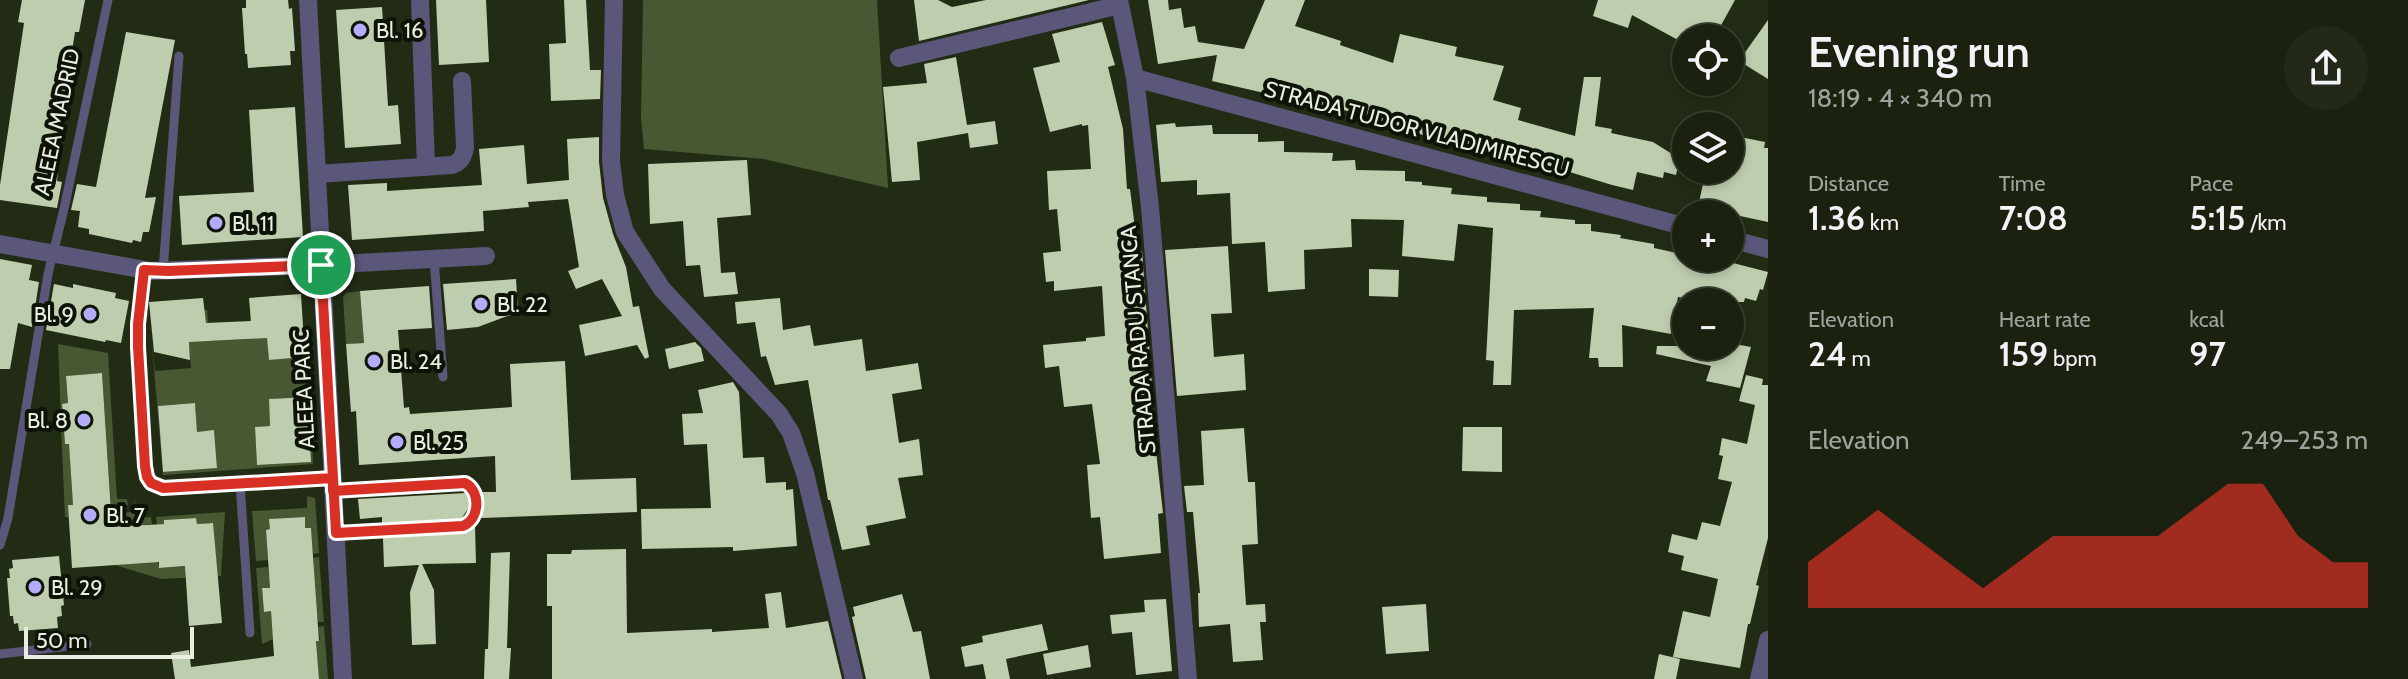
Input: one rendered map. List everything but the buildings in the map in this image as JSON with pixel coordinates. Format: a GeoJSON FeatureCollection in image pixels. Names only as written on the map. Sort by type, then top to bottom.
{"type":"FeatureCollection","features":[{"type":"Feature","properties":{"kind":"street","name":"ALEEA PARC"},"geometry":{"type":"LineString","coordinates":[[308,0],[343,679]]}},
{"type":"Feature","properties":{"kind":"street"},"geometry":{"type":"LineString","coordinates":[[420,0],[426,167]]}},
{"type":"Feature","properties":{"kind":"street"},"geometry":{"type":"LineString","coordinates":[[614,0],[611,161],[615,195],[625,232],[662,289],[779,414],[791,433],[808,484],[854,679]]}},
{"type":"Feature","properties":{"kind":"street"},"geometry":{"type":"LineString","coordinates":[[899,58],[1119,3]]}},
{"type":"Feature","properties":{"kind":"street","name":"STRADA RADU STANCA"},"geometry":{"type":"LineString","coordinates":[[1119,3],[1135,78],[1154,251],[1188,679]]}},
{"type":"Feature","properties":{"kind":"street","name":"STRADA TUDOR VLADIMIRESCU"},"geometry":{"type":"LineString","coordinates":[[1135,78],[1672,223]]}},
{"type":"Feature","properties":{"kind":"street"},"geometry":{"type":"LineString","coordinates":[[317,174],[458,163],[465,148],[462,81]]}},
{"type":"Feature","properties":{"kind":"street"},"geometry":{"type":"LineString","coordinates":[[1744,243],[1768,249]]}},
{"type":"Feature","properties":{"kind":"street"},"geometry":{"type":"LineString","coordinates":[[0,244],[163,271],[486,256]]}},
{"type":"Feature","properties":{"kind":"street"},"geometry":{"type":"LineString","coordinates":[[1759,679],[1768,640]]}},
{"type":"Feature","properties":{"kind":"lane","name":"ALEEA MADRID"},"geometry":{"type":"LineString","coordinates":[[0,545],[8,518],[52,254],[108,0]]}},
{"type":"Feature","properties":{"kind":"lane"},"geometry":{"type":"LineString","coordinates":[[163,271],[179,56]]}},
{"type":"Feature","properties":{"kind":"lane"},"geometry":{"type":"LineString","coordinates":[[434,259],[443,377]]}},
{"type":"Feature","properties":{"kind":"lane"},"geometry":{"type":"LineString","coordinates":[[144,270],[138,335],[147,477],[151,483],[163,488],[240,483],[465,483],[471,485],[475,493],[475,516],[471,523],[463,526],[336,533]]}},
{"type":"Feature","properties":{"kind":"lane"},"geometry":{"type":"LineString","coordinates":[[240,483],[250,633]]}},
{"type":"Feature","properties":{"kind":"lane"},"geometry":{"type":"LineString","coordinates":[[0,654],[87,644]]}},
{"type":"Feature","properties":{"kind":"green space"},"geometry":{"type":"Polygon","coordinates":[[[643,0],[877,0],[888,188],[764,159],[644,149],[641,118],[643,0]]]}},
{"type":"Feature","properties":{"kind":"green space"},"geometry":{"type":"Polygon","coordinates":[[[360,291],[364,343],[346,344],[343,297],[346,293],[360,291]]]}},
{"type":"Feature","properties":{"kind":"green space"},"geometry":{"type":"Polygon","coordinates":[[[204,310],[207,310],[210,341],[251,339],[250,311],[267,332],[269,360],[305,357],[305,331],[312,435],[308,397],[269,399],[270,426],[255,427],[257,465],[311,462],[310,440],[313,464],[163,475],[152,345],[155,371],[191,368],[189,341],[204,310]],[[195,403],[158,406],[163,472],[217,468],[214,431],[197,432],[195,403]]]}},
{"type":"Feature","properties":{"kind":"green space"},"geometry":{"type":"Polygon","coordinates":[[[58,344],[108,353],[117,499],[127,499],[128,505],[111,506],[102,373],[66,376],[68,403],[62,404],[61,421],[58,344]]]}},
{"type":"Feature","properties":{"kind":"green space"},"geometry":{"type":"Polygon","coordinates":[[[61,426],[65,444],[69,444],[73,505],[68,505],[69,517],[65,517],[61,426]]]}},
{"type":"Feature","properties":{"kind":"green space"},"geometry":{"type":"Polygon","coordinates":[[[307,496],[315,498],[319,553],[313,554],[311,529],[305,528],[304,517],[270,519],[270,529],[266,530],[268,560],[256,561],[252,511],[307,508],[307,496]]]}},
{"type":"Feature","properties":{"kind":"green space"},"geometry":{"type":"Polygon","coordinates":[[[135,499],[136,518],[151,517],[152,524],[144,525],[160,568],[205,565],[215,559],[213,523],[197,524],[196,518],[164,520],[164,524],[157,524],[156,517],[225,512],[221,576],[161,579],[115,565],[111,513],[134,512],[135,499]]]}},
{"type":"Feature","properties":{"kind":"green space"},"geometry":{"type":"Polygon","coordinates":[[[319,557],[324,622],[318,622],[311,566],[314,565],[313,558],[319,557]]]}},
{"type":"Feature","properties":{"kind":"green space"},"geometry":{"type":"Polygon","coordinates":[[[268,567],[274,587],[262,589],[264,611],[271,611],[273,639],[262,644],[256,568],[268,567]]]}},
{"type":"Feature","properties":{"kind":"green space"},"geometry":{"type":"Polygon","coordinates":[[[324,626],[328,679],[319,679],[316,641],[320,640],[318,627],[324,626]]]}},
{"type":"Feature","properties":{"kind":"place","name":"Bl. 16"},"geometry":{"type":"Point","coordinates":[360,30]}},
{"type":"Feature","properties":{"kind":"place","name":"Bl. 11"},"geometry":{"type":"Point","coordinates":[216,223]}},
{"type":"Feature","properties":{"kind":"place","name":"Bl. 22"},"geometry":{"type":"Point","coordinates":[481,304]}},
{"type":"Feature","properties":{"kind":"place","name":"Bl. 9"},"geometry":{"type":"Point","coordinates":[90,314]}},
{"type":"Feature","properties":{"kind":"place","name":"Bl. 24"},"geometry":{"type":"Point","coordinates":[374,361]}},
{"type":"Feature","properties":{"kind":"place","name":"Bl. 8"},"geometry":{"type":"Point","coordinates":[84,420]}},
{"type":"Feature","properties":{"kind":"place","name":"Bl. 25"},"geometry":{"type":"Point","coordinates":[397,442]}},
{"type":"Feature","properties":{"kind":"place","name":"Bl. 7"},"geometry":{"type":"Point","coordinates":[90,515]}},
{"type":"Feature","properties":{"kind":"place","name":"Bl. 29"},"geometry":{"type":"Point","coordinates":[35,587]}},
{"type":"Feature","properties":{"kind":"route"},"geometry":{"type":"LineString","coordinates":[[321,265],[144,270],[138,347],[147,477],[156,487],[163,488],[333,478],[333,491],[465,483],[471,485],[475,493],[475,516],[471,523],[463,526],[336,533],[333,491],[333,478],[321,265]]}}]}
